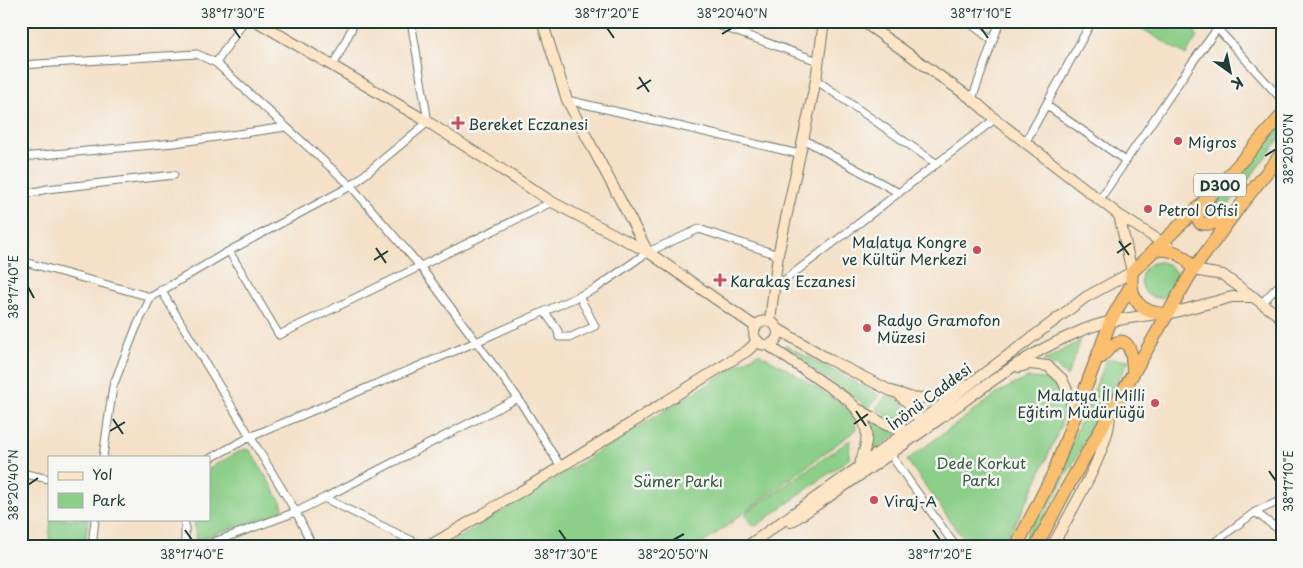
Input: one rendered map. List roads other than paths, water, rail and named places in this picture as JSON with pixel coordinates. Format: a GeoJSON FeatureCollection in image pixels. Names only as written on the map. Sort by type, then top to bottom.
{"type":"FeatureCollection","features":[{"type":"Feature","properties":{"kind":"highway","name":"D300"},"geometry":{"type":"LineString","coordinates":[[1158,246],[1216,190],[1282,115]]}},
{"type":"Feature","properties":{"kind":"highway","name":"D300"},"geometry":{"type":"LineString","coordinates":[[1193,270],[1282,152]]}},
{"type":"Feature","properties":{"kind":"highway"},"geometry":{"type":"LineString","coordinates":[[1216,190],[1200,208],[1197,217],[1200,223],[1206,225],[1221,221],[1240,206]]}},
{"type":"Feature","properties":{"kind":"highway"},"geometry":{"type":"LineString","coordinates":[[1016,544],[1054,472],[1111,320],[1130,287],[1132,272],[1158,246],[1174,251],[1190,264],[1193,270],[1162,314],[1132,375],[1068,486],[1036,547]]}},
{"type":"Feature","properties":{"kind":"highway"},"geometry":{"type":"LineString","coordinates":[[1130,287],[1138,303],[1146,310],[1162,314]]}},
{"type":"Feature","properties":{"kind":"highway"},"geometry":{"type":"LineString","coordinates":[[1092,371],[1109,347],[1120,341],[1124,342],[1131,351],[1132,375]]}},
{"type":"Feature","properties":{"kind":"main road"},"geometry":{"type":"LineString","coordinates":[[256,21],[428,122],[552,202],[648,252],[756,326]]}},
{"type":"Feature","properties":{"kind":"main road"},"geometry":{"type":"LineString","coordinates":[[542,21],[567,100],[648,252]]}},
{"type":"Feature","properties":{"kind":"main road"},"geometry":{"type":"LineString","coordinates":[[426,547],[494,508],[747,351],[763,343],[772,343],[776,339],[778,334],[774,325],[773,290],[778,255],[816,80],[824,21]]}},
{"type":"Feature","properties":{"kind":"main road"},"geometry":{"type":"LineString","coordinates":[[862,21],[972,99],[1025,143],[1100,199],[1158,246]]}},
{"type":"Feature","properties":{"kind":"main road"},"geometry":{"type":"LineString","coordinates":[[1119,215],[1132,272]]}},
{"type":"Feature","properties":{"kind":"main road"},"geometry":{"type":"LineString","coordinates":[[1193,270],[1223,274],[1282,318]]}},
{"type":"Feature","properties":{"kind":"main road","name":"İnönü Caddesi"},"geometry":{"type":"LineString","coordinates":[[746,547],[907,431],[920,428],[972,383],[1086,298],[1132,272]]}},
{"type":"Feature","properties":{"kind":"main road"},"geometry":{"type":"LineString","coordinates":[[755,547],[890,454],[920,428],[1008,370],[1076,333],[1111,320],[1162,314],[1232,297],[1258,300]]}},
{"type":"Feature","properties":{"kind":"main road"},"geometry":{"type":"LineString","coordinates":[[756,326],[765,321],[774,325],[828,359],[892,392],[909,403],[916,412],[920,428]]}},
{"type":"Feature","properties":{"kind":"main road"},"geometry":{"type":"LineString","coordinates":[[756,326],[755,337],[848,400],[857,409],[886,425],[907,431]]}},
{"type":"Feature","properties":{"kind":"main road"},"geometry":{"type":"LineString","coordinates":[[1008,370],[1030,364],[1048,366],[1062,379],[1071,399],[1072,428]]}},
{"type":"Feature","properties":{"kind":"main road"},"geometry":{"type":"LineString","coordinates":[[892,392],[916,399],[939,395],[972,383]]}},
{"type":"Feature","properties":{"kind":"main road"},"geometry":{"type":"LineString","coordinates":[[857,409],[866,426],[867,436],[865,450],[859,467]]}},
{"type":"Feature","properties":{"kind":"main road"},"geometry":{"type":"LineString","coordinates":[[1052,547],[1097,459],[1110,425],[1110,412]]}},
{"type":"Feature","properties":{"kind":"street"},"geometry":{"type":"LineString","coordinates":[[216,63],[244,21]]}},
{"type":"Feature","properties":{"kind":"street"},"geometry":{"type":"LineString","coordinates":[[333,66],[352,28],[351,21]]}},
{"type":"Feature","properties":{"kind":"street"},"geometry":{"type":"LineString","coordinates":[[103,456],[113,386],[136,328],[151,297],[229,251],[350,186],[428,122],[411,21]]}},
{"type":"Feature","properties":{"kind":"street"},"geometry":{"type":"LineString","coordinates":[[708,21],[818,61]]}},
{"type":"Feature","properties":{"kind":"street"},"geometry":{"type":"LineString","coordinates":[[967,21],[993,41]]}},
{"type":"Feature","properties":{"kind":"street"},"geometry":{"type":"LineString","coordinates":[[972,99],[1000,21]]}},
{"type":"Feature","properties":{"kind":"street"},"geometry":{"type":"LineString","coordinates":[[1025,143],[1092,21]]}},
{"type":"Feature","properties":{"kind":"street"},"geometry":{"type":"LineString","coordinates":[[1208,21],[1217,28],[1282,100]]}},
{"type":"Feature","properties":{"kind":"street"},"geometry":{"type":"LineString","coordinates":[[1100,199],[1223,21]]}},
{"type":"Feature","properties":{"kind":"street"},"geometry":{"type":"LineString","coordinates":[[21,65],[197,54],[216,63],[350,186],[420,266],[518,398],[560,467]]}},
{"type":"Feature","properties":{"kind":"street"},"geometry":{"type":"LineString","coordinates":[[816,80],[937,164]]}},
{"type":"Feature","properties":{"kind":"street"},"geometry":{"type":"LineString","coordinates":[[567,100],[799,154]]}},
{"type":"Feature","properties":{"kind":"street"},"geometry":{"type":"LineString","coordinates":[[1046,105],[1126,161]]}},
{"type":"Feature","properties":{"kind":"street"},"geometry":{"type":"LineString","coordinates":[[773,290],[995,119]]}},
{"type":"Feature","properties":{"kind":"street"},"geometry":{"type":"LineString","coordinates":[[21,157],[174,143],[286,127]]}},
{"type":"Feature","properties":{"kind":"street"},"geometry":{"type":"LineString","coordinates":[[803,139],[898,193]]}},
{"type":"Feature","properties":{"kind":"street"},"geometry":{"type":"LineString","coordinates":[[21,195],[56,188],[174,175]]}},
{"type":"Feature","properties":{"kind":"street"},"geometry":{"type":"LineString","coordinates":[[229,251],[279,335],[552,202]]}},
{"type":"Feature","properties":{"kind":"street"},"geometry":{"type":"LineString","coordinates":[[210,458],[250,437],[476,342],[595,289],[648,252],[699,229],[778,255]]}},
{"type":"Feature","properties":{"kind":"street"},"geometry":{"type":"LineString","coordinates":[[21,261],[151,297]]}},
{"type":"Feature","properties":{"kind":"street"},"geometry":{"type":"LineString","coordinates":[[1258,300],[1282,282]]}},
{"type":"Feature","properties":{"kind":"street"},"geometry":{"type":"LineString","coordinates":[[161,290],[296,512],[313,547]]}},
{"type":"Feature","properties":{"kind":"street"},"geometry":{"type":"LineString","coordinates":[[544,312],[558,331],[559,337],[570,337],[595,326],[579,296]]}},
{"type":"Feature","properties":{"kind":"street"},"geometry":{"type":"LineString","coordinates":[[200,547],[296,512],[518,398]]}},
{"type":"Feature","properties":{"kind":"street"},"geometry":{"type":"LineString","coordinates":[[890,454],[956,547]]}},
{"type":"Feature","properties":{"kind":"street"},"geometry":{"type":"LineString","coordinates":[[21,473],[48,479]]}},
{"type":"Feature","properties":{"kind":"street"},"geometry":{"type":"LineString","coordinates":[[324,498],[426,547]]}},
{"type":"Feature","properties":{"kind":"street"},"geometry":{"type":"LineString","coordinates":[[1208,547],[1255,512],[1282,500]]}},
{"type":"Feature","properties":{"kind":"street"},"geometry":{"type":"LineString","coordinates":[[1255,512],[1282,532]]}},
{"type":"Feature","properties":{"kind":"street"},"geometry":{"type":"LineString","coordinates":[[92,547],[95,520]]}},
{"type":"Feature","properties":{"kind":"street"},"geometry":{"type":"LineString","coordinates":[[185,520],[185,547]]}},
{"type":"Feature","properties":{"kind":"place","name":"Bereket Eczanesi"},"geometry":{"type":"Point","coordinates":[458,123]}},
{"type":"Feature","properties":{"kind":"place","name":"Migros"},"geometry":{"type":"Point","coordinates":[1178,141]}},
{"type":"Feature","properties":{"kind":"place","name":"Petrol Ofisi"},"geometry":{"type":"Point","coordinates":[1148,209]}},
{"type":"Feature","properties":{"kind":"place","name":"Malatya Kongre ve Kültür Merkezi"},"geometry":{"type":"Point","coordinates":[977,250]}},
{"type":"Feature","properties":{"kind":"place","name":"Karakaş Eczanesi"},"geometry":{"type":"Point","coordinates":[720,280]}},
{"type":"Feature","properties":{"kind":"place","name":"Radyo Gramofon Müzesi"},"geometry":{"type":"Point","coordinates":[867,328]}},
{"type":"Feature","properties":{"kind":"place","name":"Malatya İl Milli Eğitim Müdürlüğü"},"geometry":{"type":"Point","coordinates":[1155,403]}},
{"type":"Feature","properties":{"kind":"place","name":"Viraj-A"},"geometry":{"type":"Point","coordinates":[874,500]}},
{"type":"Feature","properties":{"kind":"park label","name":"Dede Korkut Parkı"},"geometry":{"type":"Point","coordinates":[981,470]}},
{"type":"Feature","properties":{"kind":"park label","name":"Sümer Parkı"},"geometry":{"type":"Point","coordinates":[678,480]}}]}
